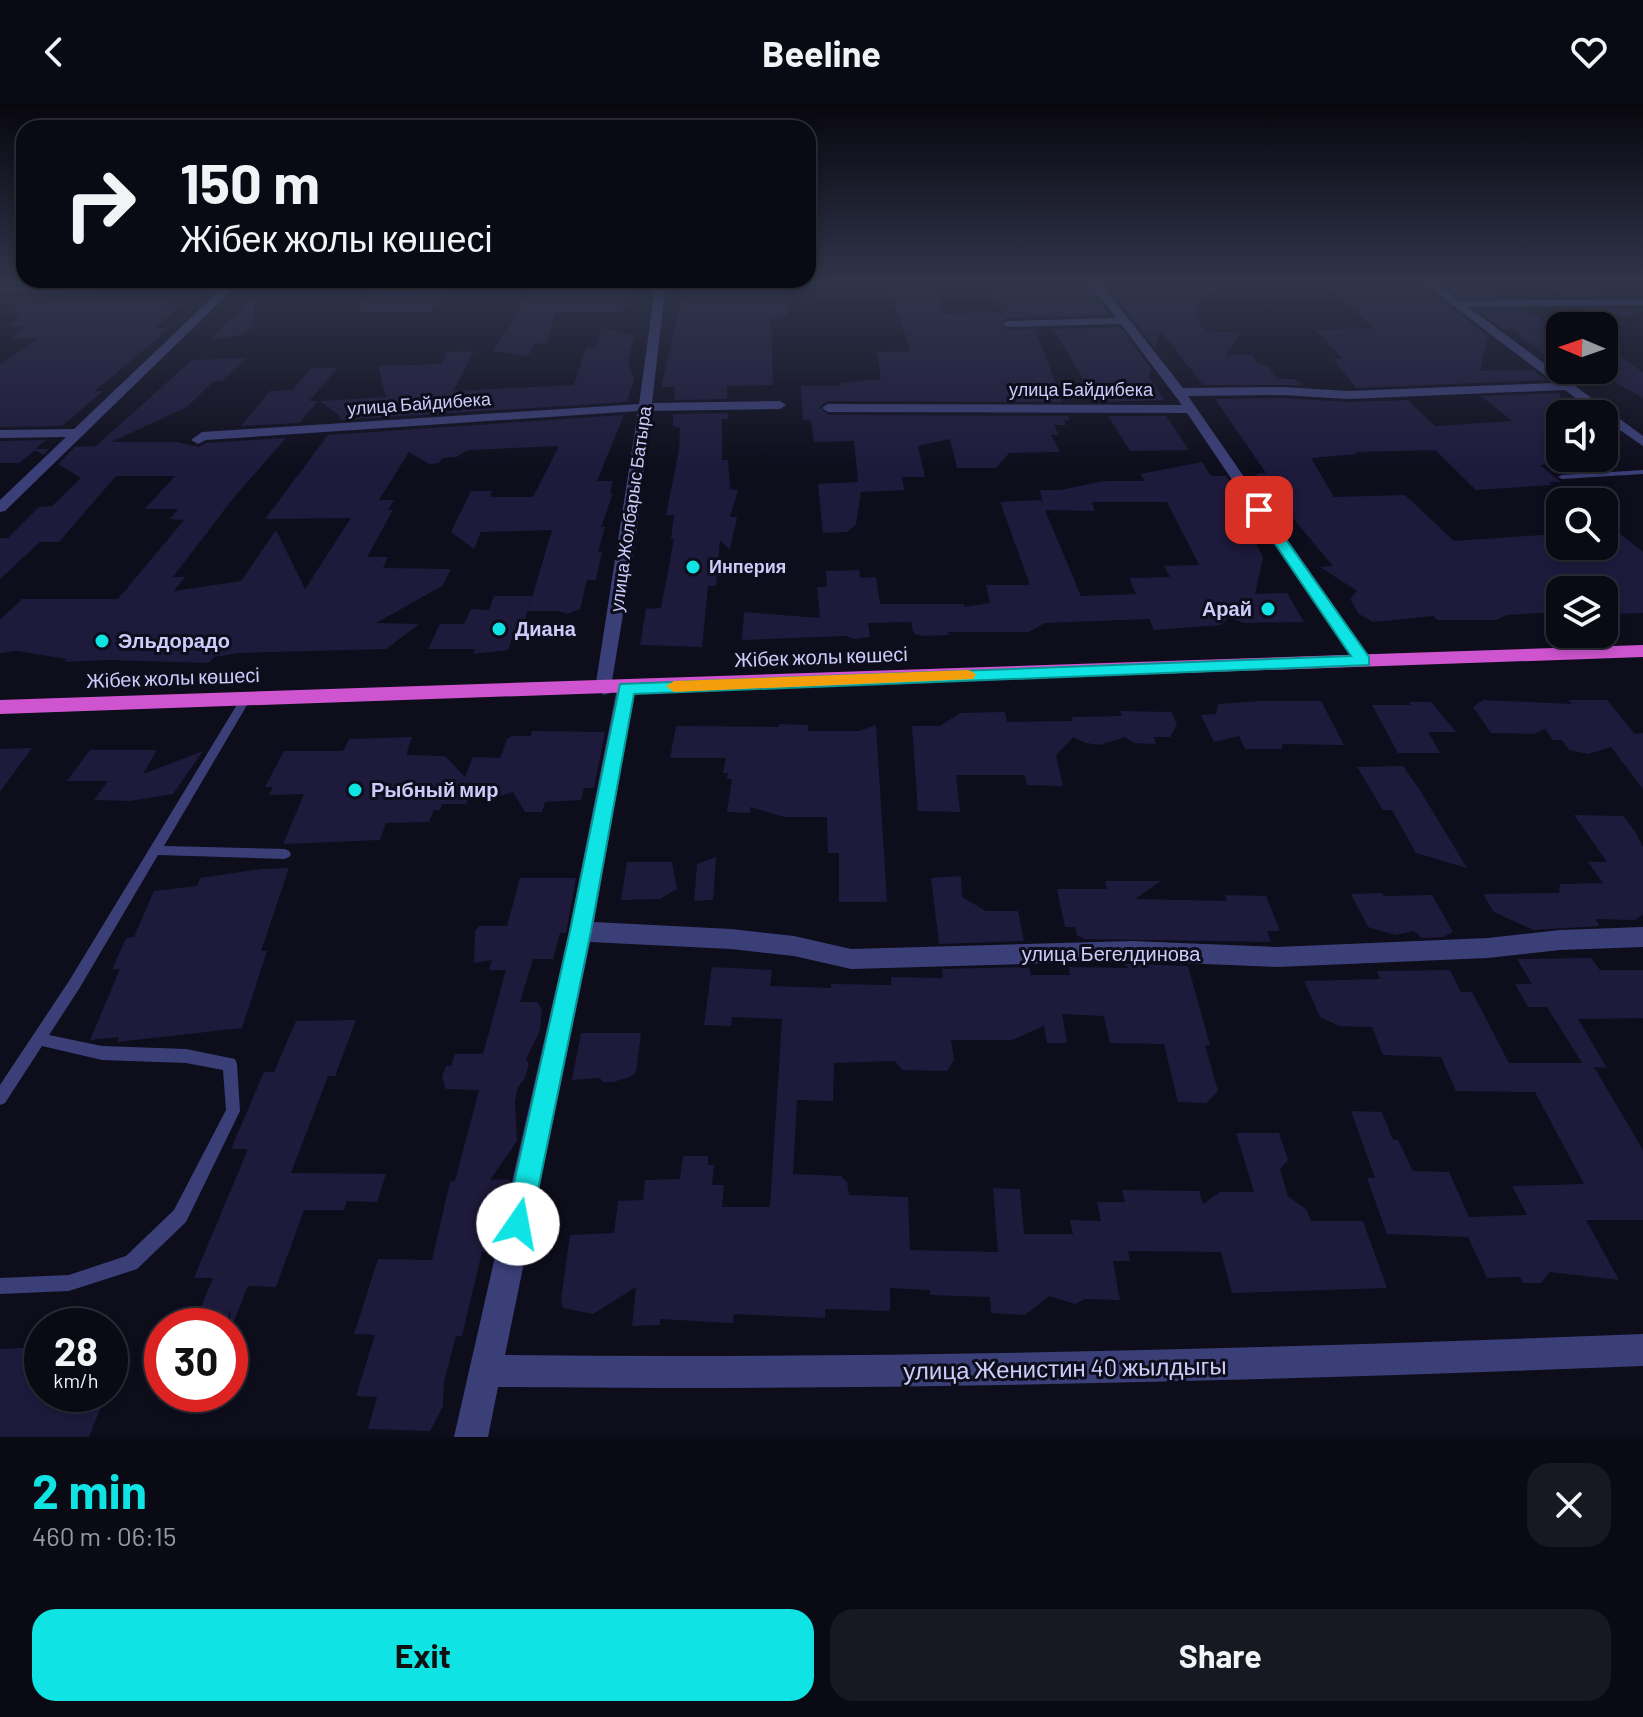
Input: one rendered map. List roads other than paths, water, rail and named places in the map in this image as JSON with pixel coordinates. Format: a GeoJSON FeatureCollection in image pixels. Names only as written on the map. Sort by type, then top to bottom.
{"type":"FeatureCollection","features":[{"type":"Feature","properties":{"kind":"highway","name":"Жібек жолы көшесі"},"geometry":{"type":"LineString","coordinates":[[0,707],[1643,651]]}},
{"type":"Feature","properties":{"kind":"street"},"geometry":{"type":"LineString","coordinates":[[0,508],[171,343]]}},
{"type":"Feature","properties":{"kind":"street","name":"улица Жолбарыс Батыра"},"geometry":{"type":"LineString","coordinates":[[471,1437],[581,931],[615,688],[653,343]]}},
{"type":"Feature","properties":{"kind":"street"},"geometry":{"type":"LineString","coordinates":[[1142,343],[1179,392],[1363,661]]}},
{"type":"Feature","properties":{"kind":"street"},"geometry":{"type":"LineString","coordinates":[[1510,343],[1643,442]]}},
{"type":"Feature","properties":{"kind":"street","name":"улица Байдибека"},"geometry":{"type":"LineString","coordinates":[[1179,392],[1283,391],[1348,395],[1568,386]]}},
{"type":"Feature","properties":{"kind":"street","name":"улица Байдибека"},"geometry":{"type":"LineString","coordinates":[[198,440],[202,436],[570,410],[780,405]]}},
{"type":"Feature","properties":{"kind":"street","name":"улица Байдибека"},"geometry":{"type":"LineString","coordinates":[[828,408],[1189,409]]}},
{"type":"Feature","properties":{"kind":"street"},"geometry":{"type":"LineString","coordinates":[[0,434],[78,433]]}},
{"type":"Feature","properties":{"kind":"street","name":"улица Бегелдинова"},"geometry":{"type":"LineString","coordinates":[[581,931],[731,939],[794,946],[851,959],[1132,951],[1277,957],[1488,948],[1560,940],[1643,937]]}},
{"type":"Feature","properties":{"kind":"street","name":"улица Женистин 40 жылдыгы"},"geometry":{"type":"LineString","coordinates":[[486,1371],[755,1374],[1238,1366],[1643,1350]]}},
{"type":"Feature","properties":{"kind":"lane"},"geometry":{"type":"LineString","coordinates":[[1562,477],[1643,472]]}},
{"type":"Feature","properties":{"kind":"lane"},"geometry":{"type":"LineString","coordinates":[[0,1098],[245,700]]}},
{"type":"Feature","properties":{"kind":"lane"},"geometry":{"type":"LineString","coordinates":[[154,850],[285,854]]}},
{"type":"Feature","properties":{"kind":"lane"},"geometry":{"type":"LineString","coordinates":[[0,1286],[69,1283],[131,1263],[180,1216],[233,1111],[230,1064],[186,1056],[102,1053],[39,1039]]}},
{"type":"Feature","properties":{"kind":"place","name":"Инперия"},"geometry":{"type":"Point","coordinates":[693,567]}},
{"type":"Feature","properties":{"kind":"place","name":"Арай"},"geometry":{"type":"Point","coordinates":[1268,609]}},
{"type":"Feature","properties":{"kind":"place","name":"Диана"},"geometry":{"type":"Point","coordinates":[499,629]}},
{"type":"Feature","properties":{"kind":"place","name":"Эльдорадо"},"geometry":{"type":"Point","coordinates":[102,641]}},
{"type":"Feature","properties":{"kind":"place","name":"Рыбный мир"},"geometry":{"type":"Point","coordinates":[355,790]}}]}
